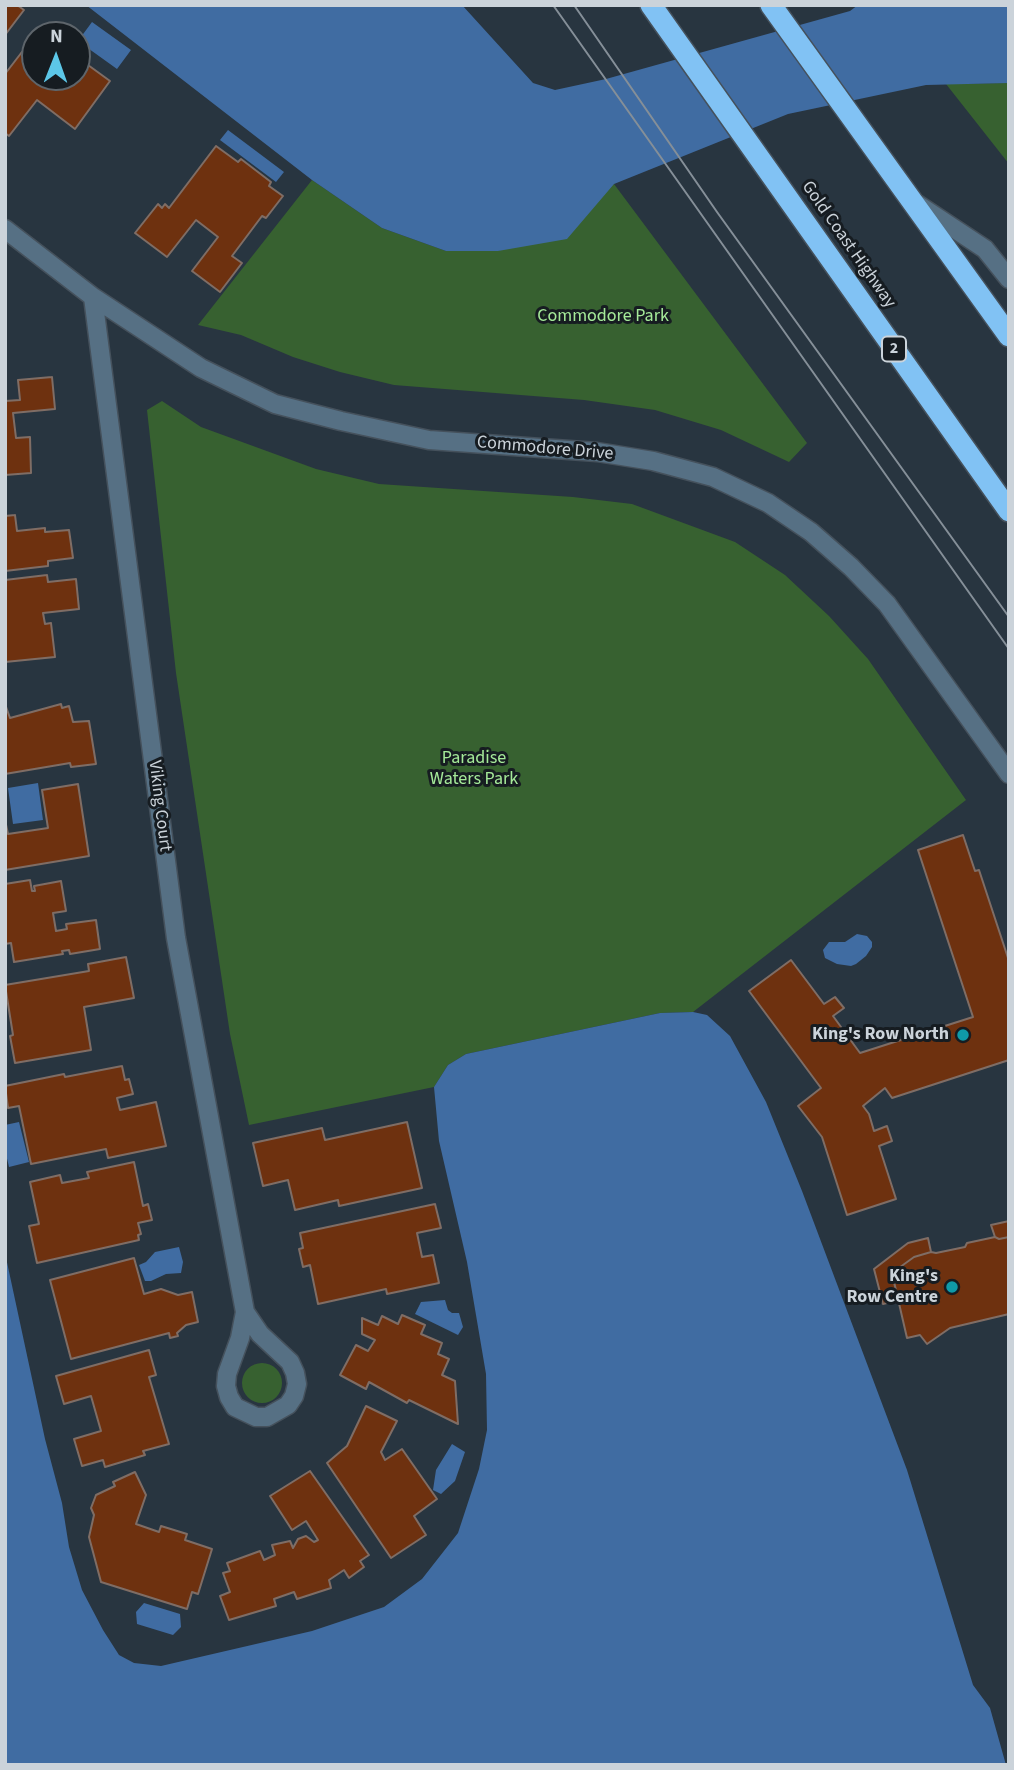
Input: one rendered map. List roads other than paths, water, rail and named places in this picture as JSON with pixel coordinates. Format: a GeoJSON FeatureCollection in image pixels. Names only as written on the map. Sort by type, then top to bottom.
{"type":"FeatureCollection","features":[{"type":"Feature","properties":{"kind":"highway"},"geometry":{"type":"LineString","coordinates":[[771,5],[1009,337]]}},
{"type":"Feature","properties":{"kind":"highway","name":"Gold Coast Highway"},"geometry":{"type":"LineString","coordinates":[[655,11],[1009,510]]}},
{"type":"Feature","properties":{"kind":"street"},"geometry":{"type":"LineString","coordinates":[[914,202],[985,249],[1009,279]]}},
{"type":"Feature","properties":{"kind":"street","name":"Commodore Drive"},"geometry":{"type":"LineString","coordinates":[[5,229],[93,297],[201,368],[275,404],[429,440],[597,452],[653,461],[713,477],[768,503],[811,531],[887,604],[1009,774]]}},
{"type":"Feature","properties":{"kind":"street","name":"Viking Court"},"geometry":{"type":"LineString","coordinates":[[93,297],[176,938],[245,1312],[226,1386],[236,1407],[256,1417],[267,1417],[278,1413],[294,1396],[297,1384],[295,1373],[290,1362],[260,1334],[245,1312]]}},
{"type":"Feature","properties":{"kind":"water"},"geometry":{"type":"Polygon","coordinates":[[[86,5],[462,5],[533,83],[555,90],[606,79],[850,11],[858,5],[1009,5],[1009,83],[926,85],[788,114],[614,184],[567,239],[498,251],[446,251],[382,228],[312,180],[86,5]]]}},
{"type":"Feature","properties":{"kind":"water"},"geometry":{"type":"Polygon","coordinates":[[[91,23],[131,50],[117,69],[91,50],[91,23]]]}},
{"type":"Feature","properties":{"kind":"water"},"geometry":{"type":"Polygon","coordinates":[[[228,130],[284,172],[276,182],[220,140],[228,130]]]}},
{"type":"Feature","properties":{"kind":"water"},"geometry":{"type":"Polygon","coordinates":[[[38,783],[43,820],[13,824],[8,788],[38,783]]]}},
{"type":"Feature","properties":{"kind":"water"},"geometry":{"type":"Polygon","coordinates":[[[857,934],[867,936],[872,947],[856,964],[837,964],[825,958],[823,950],[829,942],[845,942],[857,934]]]}},
{"type":"Feature","properties":{"kind":"water"},"geometry":{"type":"Polygon","coordinates":[[[693,1012],[707,1015],[730,1036],[766,1102],[907,1470],[973,1685],[990,1708],[1006,1765],[5,1765],[5,1253],[45,1439],[62,1503],[69,1547],[82,1590],[119,1655],[134,1663],[161,1666],[312,1631],[384,1607],[422,1579],[458,1533],[479,1469],[487,1430],[486,1374],[467,1262],[439,1141],[434,1087],[448,1065],[466,1054],[660,1013],[693,1012]]]}},
{"type":"Feature","properties":{"kind":"water"},"geometry":{"type":"Polygon","coordinates":[[[19,1122],[29,1162],[9,1167],[5,1150],[5,1125],[19,1122]]]}},
{"type":"Feature","properties":{"kind":"water"},"geometry":{"type":"Polygon","coordinates":[[[179,1247],[183,1262],[181,1273],[166,1274],[145,1281],[139,1265],[155,1252],[179,1247]]]}},
{"type":"Feature","properties":{"kind":"water"},"geometry":{"type":"Polygon","coordinates":[[[445,1300],[448,1310],[459,1313],[463,1327],[458,1335],[415,1314],[421,1302],[445,1300]]]}},
{"type":"Feature","properties":{"kind":"water"},"geometry":{"type":"Polygon","coordinates":[[[452,1444],[465,1452],[455,1481],[441,1494],[433,1490],[436,1470],[452,1444]]]}},
{"type":"Feature","properties":{"kind":"water"},"geometry":{"type":"Polygon","coordinates":[[[144,1603],[180,1614],[181,1627],[173,1635],[137,1624],[136,1612],[144,1603]]]}},
{"type":"Feature","properties":{"kind":"tram line"},"geometry":{"type":"LineString","coordinates":[[553,5],[1009,649]]}},
{"type":"Feature","properties":{"kind":"tram line"},"geometry":{"type":"LineString","coordinates":[[574,5],[717,212],[1009,617]]}},
{"type":"Feature","properties":{"kind":"place","name":"King's Row North"},"geometry":{"type":"Point","coordinates":[963,1035]}},
{"type":"Feature","properties":{"kind":"place","name":"King's Row Centre"},"geometry":{"type":"Point","coordinates":[952,1287]}},
{"type":"Feature","properties":{"kind":"park label","name":"Commodore Park"},"geometry":{"type":"Point","coordinates":[603,317]}},
{"type":"Feature","properties":{"kind":"park label","name":"Paradise Waters Park"},"geometry":{"type":"Point","coordinates":[474,769]}}]}
